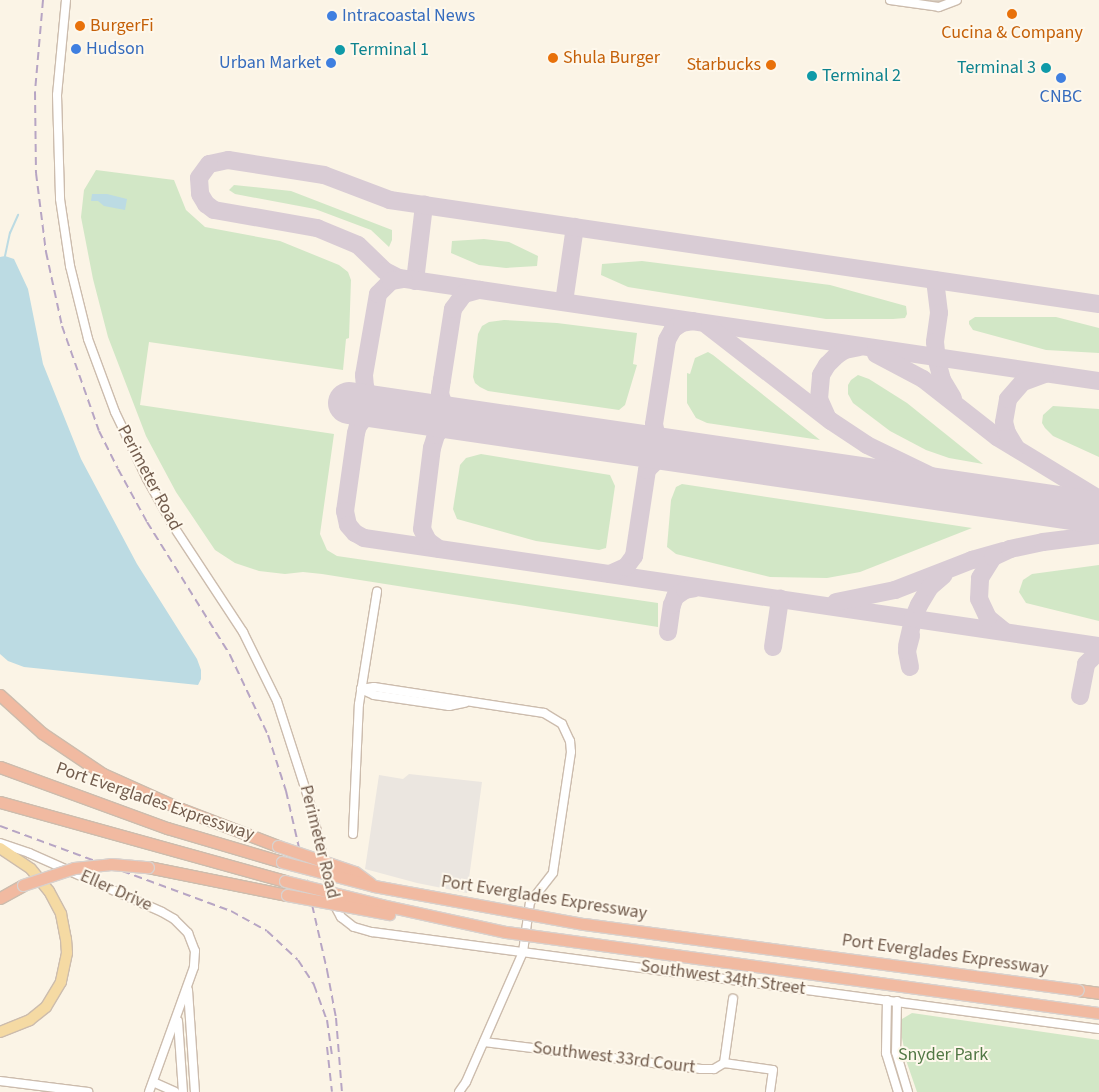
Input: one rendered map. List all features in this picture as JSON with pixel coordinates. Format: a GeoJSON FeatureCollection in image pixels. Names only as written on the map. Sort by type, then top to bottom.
{"type":"FeatureCollection","features":[{"type":"Feature","properties":{"kind":"highway"},"geometry":{"type":"LineString","coordinates":[[0,695],[42,733],[103,774],[172,805],[278,846],[355,872],[374,886]]}},
{"type":"Feature","properties":{"kind":"highway","name":"Port Everglades Expressway"},"geometry":{"type":"LineString","coordinates":[[0,767],[167,828],[282,862],[374,886],[584,924],[1099,993]]}},
{"type":"Feature","properties":{"kind":"highway","name":"Port Everglades Expressway"},"geometry":{"type":"LineString","coordinates":[[0,802],[285,880],[472,926],[617,948],[1099,1013]]}},
{"type":"Feature","properties":{"kind":"highway"},"geometry":{"type":"LineString","coordinates":[[0,898],[23,885],[74,868],[111,864],[148,867],[384,913],[472,926]]}},
{"type":"Feature","properties":{"kind":"main road"},"geometry":{"type":"LineString","coordinates":[[0,848],[24,863],[44,883],[61,914],[67,946],[63,974],[58,989],[46,1007],[30,1020],[0,1032]]}},
{"type":"Feature","properties":{"kind":"street","name":"Perimeter Road"},"geometry":{"type":"LineString","coordinates":[[66,0],[58,86],[60,200],[70,266],[88,339],[115,412],[146,479],[174,527],[242,632],[277,701],[309,799],[334,904],[341,917],[349,924]]}},
{"type":"Feature","properties":{"kind":"street"},"geometry":{"type":"LineString","coordinates":[[890,0],[939,7],[957,0]]}},
{"type":"Feature","properties":{"kind":"street"},"geometry":{"type":"LineString","coordinates":[[353,834],[361,689],[377,591]]}},
{"type":"Feature","properties":{"kind":"street"},"geometry":{"type":"LineString","coordinates":[[361,689],[374,687],[544,713],[562,724],[570,741],[571,752],[553,873],[530,902],[523,952],[466,1082],[459,1092]]}},
{"type":"Feature","properties":{"kind":"street","name":"Eller Drive"},"geometry":{"type":"LineString","coordinates":[[0,843],[57,865],[174,919],[188,933],[194,945],[196,957],[193,972],[149,1092]]}},
{"type":"Feature","properties":{"kind":"street","name":"Southwest 34th Street"},"geometry":{"type":"LineString","coordinates":[[349,924],[365,931],[1099,1029]]}},
{"type":"Feature","properties":{"kind":"street"},"geometry":{"type":"LineString","coordinates":[[188,986],[195,1092]]}},
{"type":"Feature","properties":{"kind":"street"},"geometry":{"type":"LineString","coordinates":[[724,1063],[733,999]]}},
{"type":"Feature","properties":{"kind":"street"},"geometry":{"type":"LineString","coordinates":[[887,1000],[886,1053],[898,1092]]}},
{"type":"Feature","properties":{"kind":"street"},"geometry":{"type":"LineString","coordinates":[[897,1002],[896,1052],[908,1092]]}},
{"type":"Feature","properties":{"kind":"street"},"geometry":{"type":"LineString","coordinates":[[177,1017],[183,1092]]}},
{"type":"Feature","properties":{"kind":"street","name":"Southwest 33rd Court"},"geometry":{"type":"LineString","coordinates":[[484,1042],[701,1069],[714,1068],[724,1063],[773,1070],[770,1092]]}},
{"type":"Feature","properties":{"kind":"street"},"geometry":{"type":"LineString","coordinates":[[0,1081],[88,1092]]}},
{"type":"Feature","properties":{"kind":"street"},"geometry":{"type":"LineString","coordinates":[[153,1082],[175,1092]]}},
{"type":"Feature","properties":{"kind":"shaded area"},"geometry":{"type":"Polygon","coordinates":[[[409,774],[482,782],[467,893],[417,883],[365,869],[379,775],[403,779],[409,774]]]}},
{"type":"Feature","properties":{"kind":"green space"},"geometry":{"type":"Polygon","coordinates":[[[96,170],[174,180],[186,210],[205,227],[280,241],[339,265],[348,272],[351,280],[349,338],[346,339],[343,370],[149,342],[140,405],[334,434],[320,534],[327,550],[337,556],[658,603],[658,627],[322,574],[303,572],[285,574],[259,571],[235,563],[215,550],[176,492],[146,436],[108,337],[93,279],[81,217],[84,190],[96,170]]]}},
{"type":"Feature","properties":{"kind":"green space"},"geometry":{"type":"Polygon","coordinates":[[[234,185],[291,191],[392,230],[392,240],[389,247],[371,230],[315,209],[235,194],[229,190],[234,185]]]}},
{"type":"Feature","properties":{"kind":"green space"},"geometry":{"type":"Polygon","coordinates":[[[484,239],[509,242],[538,256],[537,266],[506,268],[479,265],[451,253],[452,241],[484,239]]]}},
{"type":"Feature","properties":{"kind":"green space"},"geometry":{"type":"Polygon","coordinates":[[[642,261],[830,285],[906,306],[907,314],[905,318],[893,319],[826,319],[628,287],[601,275],[602,264],[642,261]]]}},
{"type":"Feature","properties":{"kind":"green space"},"geometry":{"type":"Polygon","coordinates":[[[975,317],[1056,317],[1099,328],[1099,353],[1046,350],[973,330],[969,321],[975,317]]]}},
{"type":"Feature","properties":{"kind":"green space"},"geometry":{"type":"Polygon","coordinates":[[[504,320],[557,323],[637,333],[633,364],[637,365],[625,405],[619,410],[488,391],[480,387],[475,383],[473,377],[478,334],[482,326],[489,322],[504,320]]]}},
{"type":"Feature","properties":{"kind":"green space"},"geometry":{"type":"Polygon","coordinates":[[[708,352],[820,440],[707,423],[696,418],[687,403],[687,373],[690,374],[695,358],[708,352]]]}},
{"type":"Feature","properties":{"kind":"green space"},"geometry":{"type":"Polygon","coordinates":[[[858,375],[869,379],[907,403],[983,464],[949,458],[926,450],[890,431],[853,403],[848,394],[848,385],[858,375]]]}},
{"type":"Feature","properties":{"kind":"green space"},"geometry":{"type":"Polygon","coordinates":[[[1053,406],[1099,409],[1099,457],[1053,436],[1045,428],[1042,423],[1043,415],[1053,406]]]}},
{"type":"Feature","properties":{"kind":"green space"},"geometry":{"type":"Polygon","coordinates":[[[481,454],[610,475],[615,486],[606,548],[599,550],[536,541],[457,519],[453,509],[460,465],[466,458],[481,454]]]}},
{"type":"Feature","properties":{"kind":"green space"},"geometry":{"type":"Polygon","coordinates":[[[682,484],[972,528],[860,572],[827,578],[770,577],[676,554],[667,547],[671,500],[676,487],[682,484]]]}},
{"type":"Feature","properties":{"kind":"green space"},"geometry":{"type":"Polygon","coordinates":[[[1099,565],[1099,621],[1026,603],[1019,592],[1023,580],[1032,574],[1099,565]]]}},
{"type":"Feature","properties":{"kind":"green space","name":"Snyder Park"},"geometry":{"type":"Polygon","coordinates":[[[912,1013],[1099,1040],[1099,1092],[917,1092],[907,1063],[902,1038],[902,1019],[912,1013]]]}},
{"type":"Feature","properties":{"kind":"water"},"geometry":{"type":"Polygon","coordinates":[[[92,194],[107,194],[127,199],[125,210],[104,206],[98,201],[91,201],[92,194]]]}},
{"type":"Feature","properties":{"kind":"water"},"geometry":{"type":"Polygon","coordinates":[[[5,256],[14,259],[28,289],[43,364],[81,459],[137,564],[197,659],[201,670],[201,679],[198,685],[24,667],[8,661],[0,654],[0,257],[5,256]]]}},
{"type":"Feature","properties":{"kind":"waterway"},"geometry":{"type":"LineString","coordinates":[[5,256],[10,233],[18,215]]}},
{"type":"Feature","properties":{"kind":"taxiway"},"geometry":{"type":"LineString","coordinates":[[1099,304],[390,200],[324,175],[228,160],[209,164],[199,178],[200,194],[206,204],[214,210],[317,228],[358,245],[385,271],[399,278],[1099,381]]}},
{"type":"Feature","properties":{"kind":"taxiway"},"geometry":{"type":"LineString","coordinates":[[415,281],[424,205]]}},
{"type":"Feature","properties":{"kind":"taxiway"},"geometry":{"type":"LineString","coordinates":[[564,302],[575,227]]}},
{"type":"Feature","properties":{"kind":"taxiway"},"geometry":{"type":"LineString","coordinates":[[387,408],[371,399],[365,387],[364,375],[378,294],[391,281],[404,279]]}},
{"type":"Feature","properties":{"kind":"taxiway"},"geometry":{"type":"LineString","coordinates":[[935,280],[939,313],[935,342],[937,361],[942,380],[953,398]]}},
{"type":"Feature","properties":{"kind":"taxiway"},"geometry":{"type":"LineString","coordinates":[[463,420],[449,411],[444,405],[440,394],[453,309],[464,294],[479,290]]}},
{"type":"Feature","properties":{"kind":"taxiway"},"geometry":{"type":"LineString","coordinates":[[686,452],[665,445],[656,433],[654,424],[667,340],[673,329],[682,323],[693,321]]}},
{"type":"Feature","properties":{"kind":"taxiway"},"geometry":{"type":"LineString","coordinates":[[708,326],[831,421],[867,445],[933,477],[972,490],[1022,502]]}},
{"type":"Feature","properties":{"kind":"taxiway"},"geometry":{"type":"LineString","coordinates":[[827,417],[819,399],[821,375],[827,365],[837,355],[845,350],[859,347]]}},
{"type":"Feature","properties":{"kind":"taxiway"},"geometry":{"type":"LineString","coordinates":[[876,354],[923,379],[997,437],[1099,499]]}},
{"type":"Feature","properties":{"kind":"taxiway"},"geometry":{"type":"LineString","coordinates":[[1016,448],[1007,433],[1004,422],[1008,399],[1023,382],[1045,374]]}},
{"type":"Feature","properties":{"kind":"taxiway"},"geometry":{"type":"LineString","coordinates":[[387,408],[366,416],[358,426],[356,433],[345,511],[348,525],[355,533],[364,538],[1099,646]]}},
{"type":"Feature","properties":{"kind":"taxiway"},"geometry":{"type":"LineString","coordinates":[[439,549],[428,541],[422,529],[432,448],[436,435],[441,429],[463,420]]}},
{"type":"Feature","properties":{"kind":"taxiway"},"geometry":{"type":"LineString","coordinates":[[610,574],[626,567],[634,556],[647,470],[661,456],[683,453]]}},
{"type":"Feature","properties":{"kind":"taxiway"},"geometry":{"type":"LineString","coordinates":[[1004,631],[988,618],[979,599],[980,578],[993,557],[1010,549],[1043,542],[1099,535]]}},
{"type":"Feature","properties":{"kind":"taxiway"},"geometry":{"type":"LineString","coordinates":[[836,602],[895,590],[972,560],[1004,551]]}},
{"type":"Feature","properties":{"kind":"taxiway"},"geometry":{"type":"LineString","coordinates":[[907,646],[913,619],[919,605],[930,587],[944,575]]}},
{"type":"Feature","properties":{"kind":"taxiway"},"geometry":{"type":"LineString","coordinates":[[668,632],[675,597],[685,590],[695,588]]}},
{"type":"Feature","properties":{"kind":"taxiway"},"geometry":{"type":"LineString","coordinates":[[773,647],[780,599]]}},
{"type":"Feature","properties":{"kind":"taxiway"},"geometry":{"type":"LineString","coordinates":[[910,667],[907,651],[911,636]]}},
{"type":"Feature","properties":{"kind":"taxiway"},"geometry":{"type":"LineString","coordinates":[[1080,696],[1086,664],[1099,651]]}},
{"type":"Feature","properties":{"kind":"runway"},"geometry":{"type":"LineString","coordinates":[[349,403],[1099,513]]}},
{"type":"Feature","properties":{"kind":"tunnel"},"geometry":{"type":"LineString","coordinates":[[918,0],[935,2],[946,0]]}},
{"type":"Feature","properties":{"kind":"railway"},"geometry":{"type":"LineString","coordinates":[[43,0],[35,92],[36,173],[46,252],[62,326],[99,431],[118,469],[147,522],[230,655],[268,735],[286,791],[327,970],[336,1018],[342,1092]]}},
{"type":"Feature","properties":{"kind":"railway"},"geometry":{"type":"LineString","coordinates":[[0,826],[231,911],[267,931],[298,960],[314,985],[327,1020],[332,1055]]}},
{"type":"Feature","properties":{"kind":"railway"},"geometry":{"type":"LineString","coordinates":[[327,1047],[332,1092]]}},
{"type":"Feature","properties":{"kind":"place","name":"Cucina & Company"},"geometry":{"type":"Point","coordinates":[1012,14]}},
{"type":"Feature","properties":{"kind":"place","name":"Intracoastal News"},"geometry":{"type":"Point","coordinates":[332,16]}},
{"type":"Feature","properties":{"kind":"place","name":"BurgerFi"},"geometry":{"type":"Point","coordinates":[80,26]}},
{"type":"Feature","properties":{"kind":"place","name":"Hudson"},"geometry":{"type":"Point","coordinates":[76,49]}},
{"type":"Feature","properties":{"kind":"place","name":"Terminal 1"},"geometry":{"type":"Point","coordinates":[340,50]}},
{"type":"Feature","properties":{"kind":"place","name":"Shula Burger"},"geometry":{"type":"Point","coordinates":[553,58]}},
{"type":"Feature","properties":{"kind":"place","name":"Urban Market"},"geometry":{"type":"Point","coordinates":[331,63]}},
{"type":"Feature","properties":{"kind":"place","name":"Starbucks"},"geometry":{"type":"Point","coordinates":[771,65]}},
{"type":"Feature","properties":{"kind":"place","name":"Terminal 3"},"geometry":{"type":"Point","coordinates":[1046,68]}},
{"type":"Feature","properties":{"kind":"place","name":"Terminal 2"},"geometry":{"type":"Point","coordinates":[812,76]}},
{"type":"Feature","properties":{"kind":"place","name":"CNBC"},"geometry":{"type":"Point","coordinates":[1061,78]}}]}
